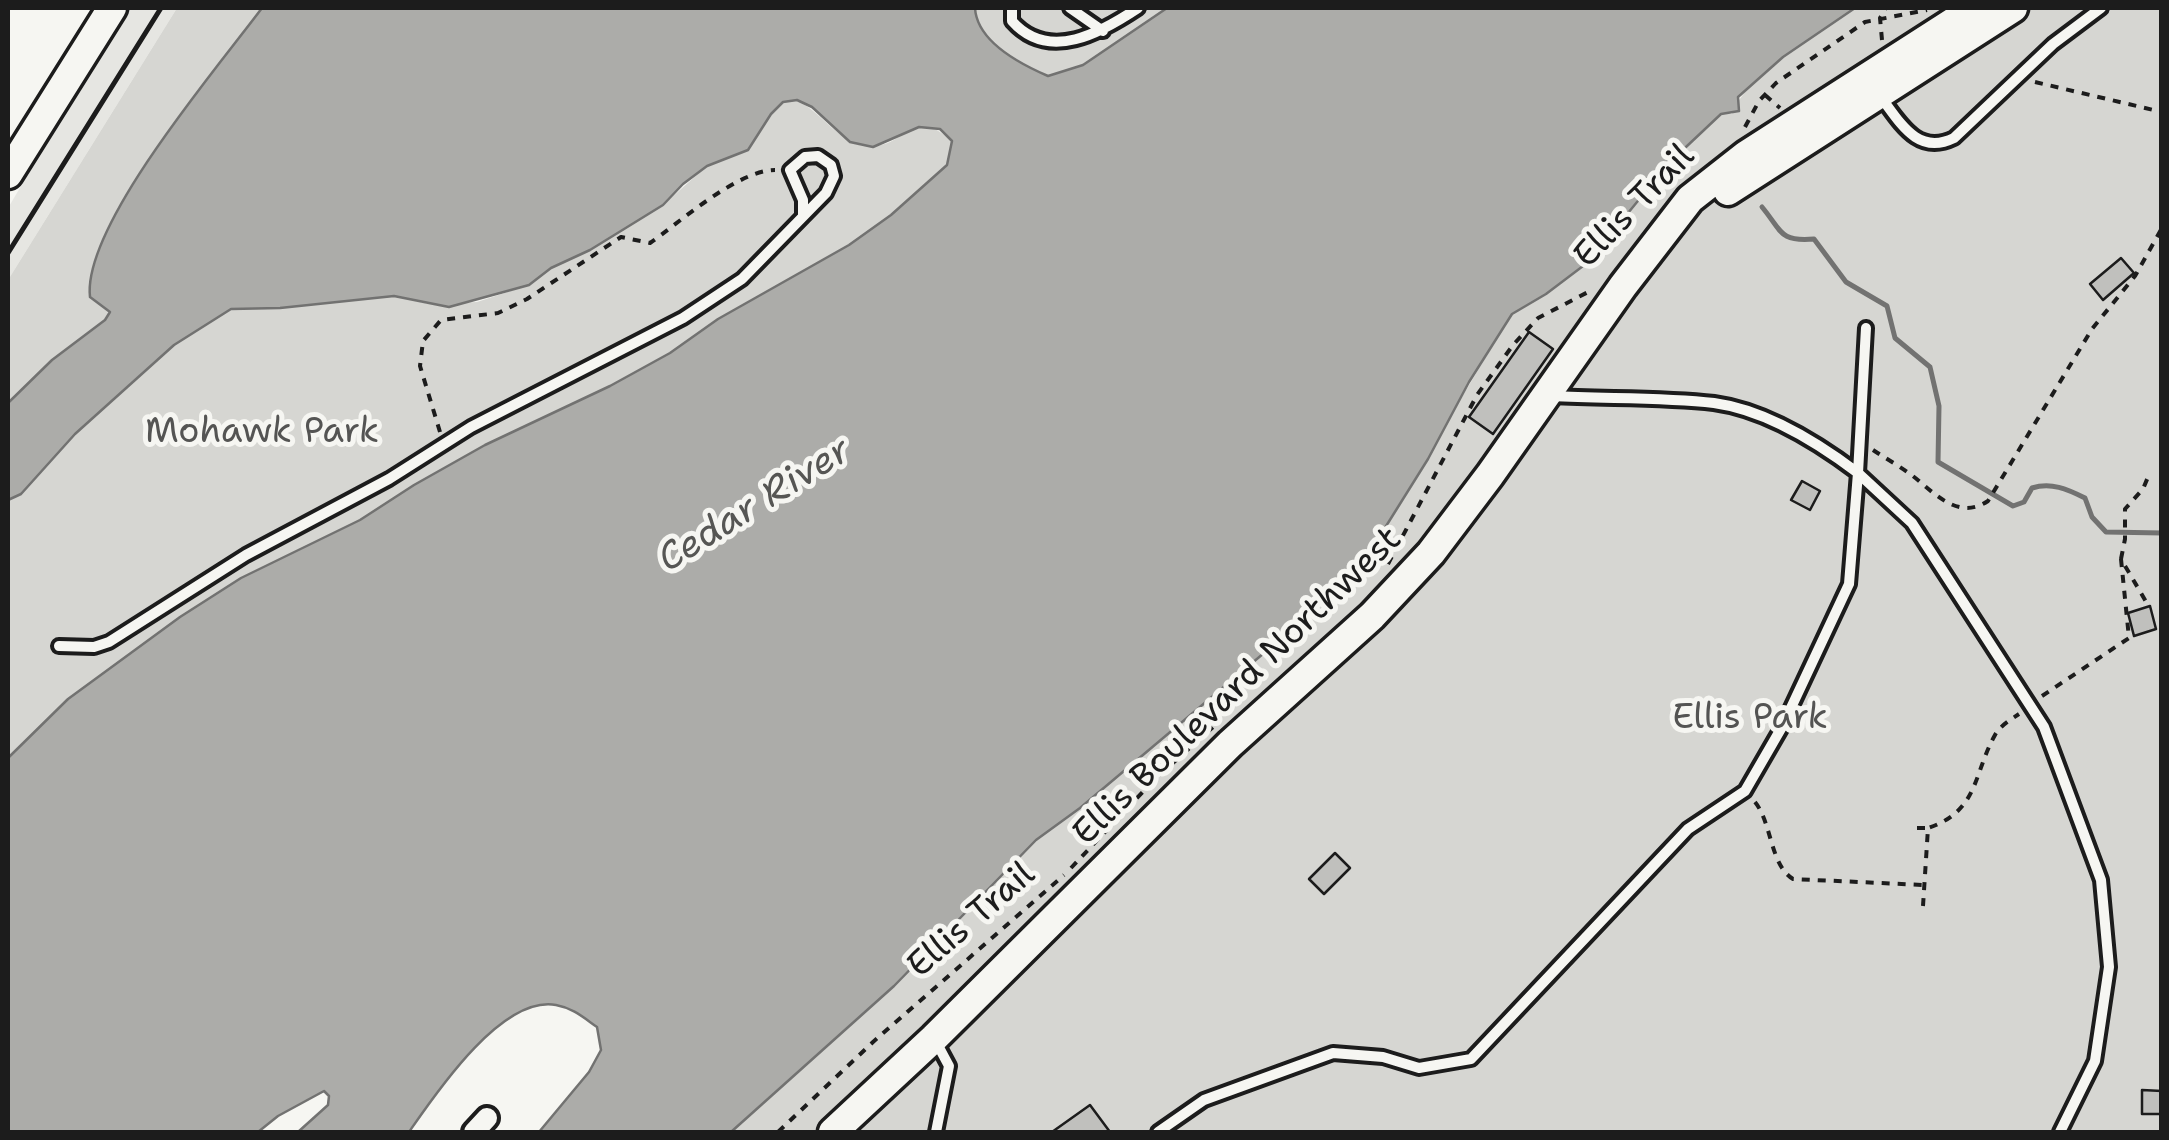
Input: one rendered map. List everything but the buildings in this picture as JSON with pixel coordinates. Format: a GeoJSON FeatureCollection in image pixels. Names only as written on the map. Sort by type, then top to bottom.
{"type":"FeatureCollection","features":[{"type":"Feature","properties":{"kind":"street"},"geometry":{"type":"LineString","coordinates":[[8,174],[112,8]]}},
{"type":"Feature","properties":{"kind":"street","name":"Ellis Boulevard Northwest"},"geometry":{"type":"LineString","coordinates":[[833,1132],[934,1038],[1230,744],[1372,616],[1431,553],[1648,254],[1975,8]]}},
{"type":"Feature","properties":{"kind":"street","name":"Ellis Boulevard Northwest"},"geometry":{"type":"LineString","coordinates":[[1872,86],[2013,8]]}},
{"type":"Feature","properties":{"kind":"lane"},"geometry":{"type":"LineString","coordinates":[[1012,8],[1012,22],[1020,31],[1068,43],[1103,32],[1138,8]]}},
{"type":"Feature","properties":{"kind":"lane"},"geometry":{"type":"LineString","coordinates":[[1070,8],[1103,32]]}},
{"type":"Feature","properties":{"kind":"lane"},"geometry":{"type":"LineString","coordinates":[[1872,86],[1913,138],[1926,144],[1941,144],[1954,138],[2053,44],[2101,8]]}},
{"type":"Feature","properties":{"kind":"lane"},"geometry":{"type":"LineString","coordinates":[[59,646],[94,647],[110,642],[246,556],[389,479],[520,400],[683,318],[742,279],[826,193],[834,176],[832,165],[818,156],[805,157],[790,170],[803,200],[803,216]]}},
{"type":"Feature","properties":{"kind":"lane"},"geometry":{"type":"LineString","coordinates":[[1158,1132],[1204,1100],[1333,1053],[1383,1058],[1419,1068],[1471,1058],[1688,829],[1745,791],[1782,726],[1850,584],[1866,328]]}},
{"type":"Feature","properties":{"kind":"lane"},"geometry":{"type":"LineString","coordinates":[[1546,395],[1717,404],[1784,425],[1817,442],[1858,473],[1912,523],[2044,728],[2101,880],[2110,967],[2094,1061],[2060,1132]]}},
{"type":"Feature","properties":{"kind":"lane"},"geometry":{"type":"LineString","coordinates":[[934,1038],[949,1066],[936,1132]]}},
{"type":"Feature","properties":{"kind":"path"},"geometry":{"type":"LineString","coordinates":[[1884,50],[1880,18],[1886,8]]}},
{"type":"Feature","properties":{"kind":"path","name":"Ellis Trail"},"geometry":{"type":"LineString","coordinates":[[1740,136],[1776,84],[1865,22],[1943,8]]}},
{"type":"Feature","properties":{"kind":"path"},"geometry":{"type":"LineString","coordinates":[[2024,72],[2034,82],[2162,112]]}},
{"type":"Feature","properties":{"kind":"path"},"geometry":{"type":"LineString","coordinates":[[1765,95],[1786,112]]}},
{"type":"Feature","properties":{"kind":"path"},"geometry":{"type":"LineString","coordinates":[[444,444],[420,366],[423,341],[441,320],[498,313],[527,299],[622,237],[650,243],[722,192],[763,170],[790,170]]}},
{"type":"Feature","properties":{"kind":"path"},"geometry":{"type":"LineString","coordinates":[[1860,441],[1944,502],[1967,508],[1988,501],[2092,329],[2135,276],[2162,228]]}},
{"type":"Feature","properties":{"kind":"path","name":"Ellis Trail"},"geometry":{"type":"LineString","coordinates":[[1383,572],[1476,395],[1512,345],[1538,318],[1600,284]]}},
{"type":"Feature","properties":{"kind":"path"},"geometry":{"type":"LineString","coordinates":[[1917,828],[1944,821],[1968,800],[1980,780],[1996,733],[2054,686],[2128,638],[2121,559],[2124,509],[2143,489],[2148,476]]}},
{"type":"Feature","properties":{"kind":"path"},"geometry":{"type":"LineString","coordinates":[[2121,559],[2148,604]]}},
{"type":"Feature","properties":{"kind":"path","name":"Ellis Trail"},"geometry":{"type":"LineString","coordinates":[[778,1132],[873,1042],[1066,873],[1154,780],[1218,722]]}},
{"type":"Feature","properties":{"kind":"path"},"geometry":{"type":"LineString","coordinates":[[1745,791],[1764,815],[1782,870],[1792,879],[1924,886]]}},
{"type":"Feature","properties":{"kind":"path"},"geometry":{"type":"LineString","coordinates":[[1923,906],[1928,828]]}},
{"type":"Feature","properties":{"kind":"shaded area"},"geometry":{"type":"Polygon","coordinates":[[[127,8],[177,8],[8,280],[8,208],[127,8]]]}},
{"type":"Feature","properties":{"kind":"green space","name":"Mohawk Park"},"geometry":{"type":"Polygon","coordinates":[[[177,8],[262,8],[157,148],[108,230],[94,267],[90,297],[110,312],[105,320],[52,360],[8,403],[8,280],[177,8]]]}},
{"type":"Feature","properties":{"kind":"green space"},"geometry":{"type":"Polygon","coordinates":[[[975,8],[1167,8],[1083,65],[1048,76],[1013,58],[992,41],[983,31],[975,8]]]}},
{"type":"Feature","properties":{"kind":"green space","name":"Ellis Park"},"geometry":{"type":"Polygon","coordinates":[[[1855,8],[2161,8],[2161,1132],[731,1132],[894,986],[1036,840],[1080,808],[1264,653],[1363,563],[1512,313],[1546,294],[1587,263],[1669,163],[1721,113],[1732,114],[1753,83],[1769,69],[1855,8]]]}},
{"type":"Feature","properties":{"kind":"green space","name":"Mohawk Park"},"geometry":{"type":"Polygon","coordinates":[[[797,100],[858,144],[881,145],[929,127],[953,143],[947,165],[891,215],[849,245],[718,319],[670,353],[485,445],[360,520],[241,578],[180,617],[68,699],[8,758],[8,500],[21,494],[75,434],[174,345],[231,309],[394,296],[429,304],[477,302],[529,285],[551,268],[590,250],[663,205],[707,166],[748,150],[771,114],[783,102],[797,100]]]}},
{"type":"Feature","properties":{"kind":"water","name":"Cedar River"},"geometry":{"type":"Polygon","coordinates":[[[262,8],[975,8],[983,31],[992,41],[1013,58],[1048,76],[1083,65],[1167,8],[1855,8],[1783,57],[1738,97],[1739,111],[1721,114],[1669,163],[1587,263],[1512,314],[1363,563],[1264,653],[1080,808],[1036,840],[894,986],[731,1132],[539,1132],[589,1072],[601,1050],[597,1027],[556,1005],[535,1006],[514,1015],[493,1031],[453,1072],[409,1132],[298,1132],[328,1105],[329,1096],[324,1091],[278,1116],[258,1132],[8,1132],[8,758],[68,699],[180,617],[241,578],[360,520],[485,445],[670,353],[718,319],[849,245],[891,215],[947,165],[952,141],[940,129],[919,127],[873,147],[850,142],[812,107],[797,100],[783,102],[748,150],[707,166],[663,205],[590,250],[551,268],[529,285],[449,307],[394,296],[231,309],[174,345],[75,434],[21,494],[8,500],[8,403],[52,360],[105,320],[110,312],[90,297],[93,267],[107,230],[156,148],[262,8]]]}},
{"type":"Feature","properties":{"kind":"waterway"},"geometry":{"type":"LineString","coordinates":[[1762,207],[1787,237],[1814,239],[1846,282],[1887,306],[1895,338],[1930,367],[1939,406],[1938,462],[2013,506],[2024,502],[2032,488],[2052,486],[2085,498],[2092,517],[2106,532],[2162,533]]}},
{"type":"Feature","properties":{"kind":"railway"},"geometry":{"type":"LineString","coordinates":[[8,253],[161,8]]}}]}
